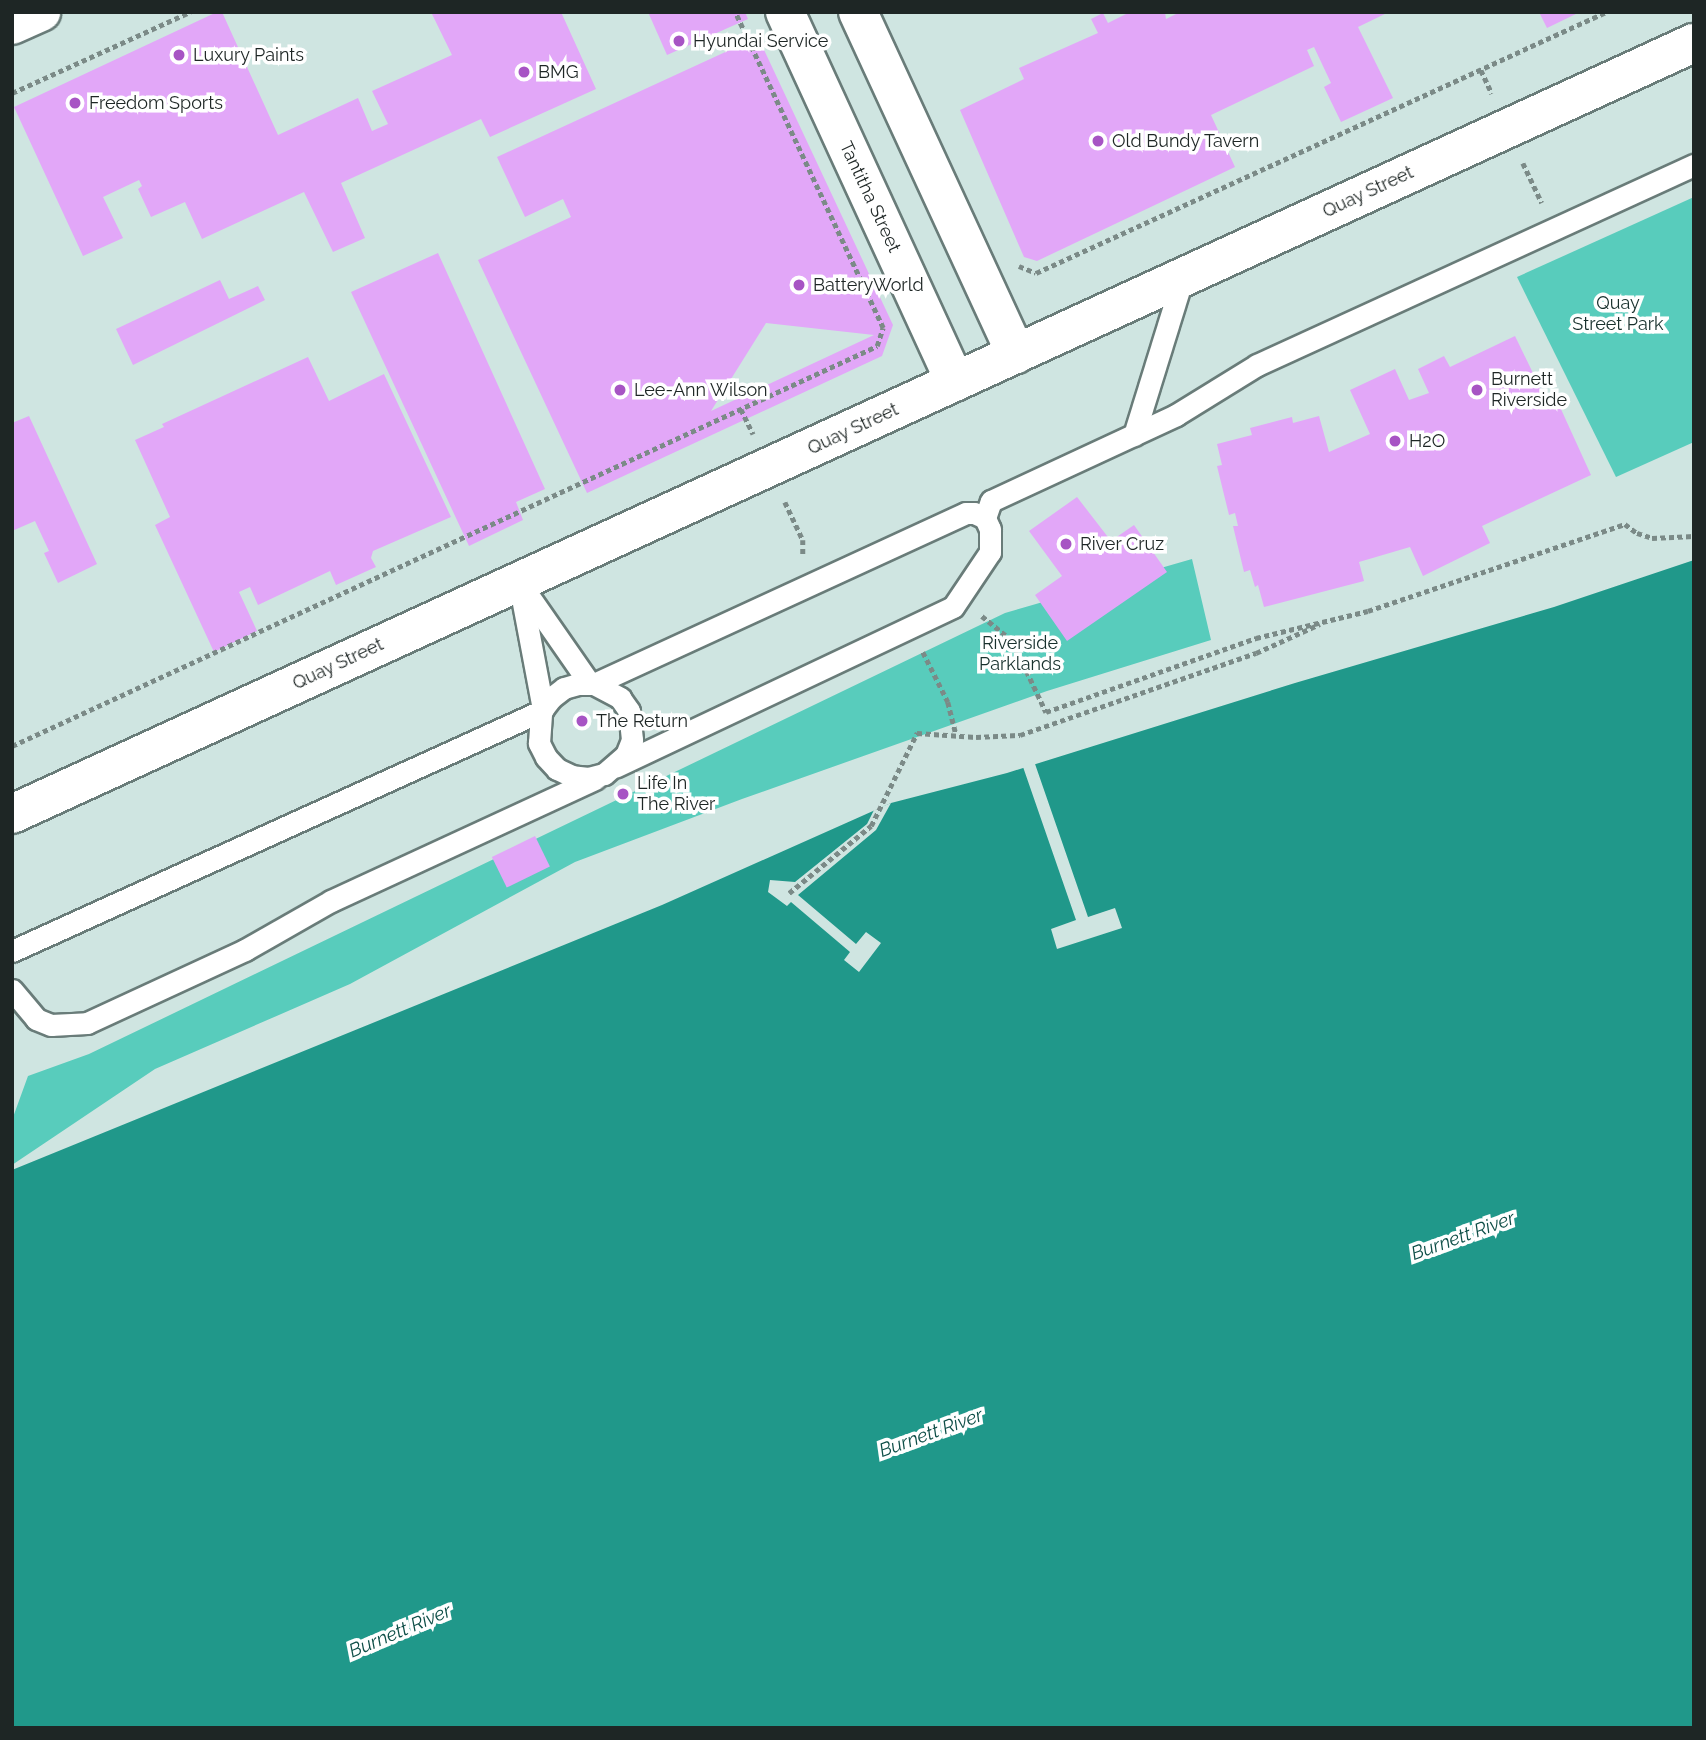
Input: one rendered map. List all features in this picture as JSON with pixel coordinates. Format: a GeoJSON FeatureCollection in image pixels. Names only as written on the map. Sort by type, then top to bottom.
{"type":"FeatureCollection","features":[{"type":"Feature","properties":{"kind":"main road"},"geometry":{"type":"LineString","coordinates":[[12,25],[41,12]]}},
{"type":"Feature","properties":{"kind":"main road","name":"Tantitha Street"},"geometry":{"type":"LineString","coordinates":[[785,12],[955,382]]}},
{"type":"Feature","properties":{"kind":"main road"},"geometry":{"type":"LineString","coordinates":[[858,12],[1016,354]]}},
{"type":"Feature","properties":{"kind":"main road","name":"Quay Street"},"geometry":{"type":"LineString","coordinates":[[12,814],[1694,43]]}},
{"type":"Feature","properties":{"kind":"lane"},"geometry":{"type":"LineString","coordinates":[[12,990],[36,1019],[51,1025],[87,1023],[245,950],[331,901],[953,607],[990,552],[992,536],[985,518],[991,501],[1175,415],[1257,365],[1694,165]]}},
{"type":"Feature","properties":{"kind":"lane"},"geometry":{"type":"LineString","coordinates":[[1134,435],[1183,277]]}},
{"type":"Feature","properties":{"kind":"lane"},"geometry":{"type":"LineString","coordinates":[[12,951],[542,710],[551,698],[564,688],[592,684],[966,513],[985,518]]}},
{"type":"Feature","properties":{"kind":"lane"},"geometry":{"type":"LineString","coordinates":[[519,582],[592,684],[620,698],[629,711],[632,740],[626,755],[610,770],[588,778],[572,776],[557,769],[546,757],[539,743],[542,710],[519,582]]}},
{"type":"Feature","properties":{"kind":"path"},"geometry":{"type":"LineString","coordinates":[[12,93],[190,12]]}},
{"type":"Feature","properties":{"kind":"path"},"geometry":{"type":"LineString","coordinates":[[12,746],[877,346],[883,328],[735,12]]}},
{"type":"Feature","properties":{"kind":"path"},"geometry":{"type":"LineString","coordinates":[[1016,265],[1037,273],[1605,12]]}},
{"type":"Feature","properties":{"kind":"path"},"geometry":{"type":"LineString","coordinates":[[1481,70],[1494,97]]}},
{"type":"Feature","properties":{"kind":"path"},"geometry":{"type":"LineString","coordinates":[[1520,156],[1554,229]]}},
{"type":"Feature","properties":{"kind":"path"},"geometry":{"type":"LineString","coordinates":[[980,614],[1012,640],[1046,712],[1256,638],[1368,611],[1625,524],[1636,533],[1652,538],[1694,536]]}},
{"type":"Feature","properties":{"kind":"path"},"geometry":{"type":"LineString","coordinates":[[789,893],[872,826],[917,733],[976,737],[1020,735],[1256,653],[1331,619]]}},
{"type":"Feature","properties":{"kind":"path"},"geometry":{"type":"LineString","coordinates":[[921,648],[948,702],[956,734]]}},
{"type":"Feature","properties":{"kind":"green space","name":"Quay Street Park"},"geometry":{"type":"Polygon","coordinates":[[[1694,197],[1694,442],[1616,477],[1517,277],[1694,197]]]}},
{"type":"Feature","properties":{"kind":"green space","name":"Riverside Parklands"},"geometry":{"type":"Polygon","coordinates":[[[1192,559],[1211,640],[1047,691],[742,799],[575,862],[350,984],[155,1069],[12,1165],[12,1120],[28,1076],[89,1054],[1005,613],[1192,559]]]}},
{"type":"Feature","properties":{"kind":"water","name":"Burnett River"},"geometry":{"type":"Polygon","coordinates":[[[1694,560],[1694,1728],[12,1728],[12,1170],[662,905],[891,803],[1007,773],[1295,683],[1554,607],[1694,560]]]}},
{"type":"Feature","properties":{"kind":"pier"},"geometry":{"type":"Polygon","coordinates":[[[1034,761],[1088,917],[1115,908],[1122,928],[1057,949],[1051,929],[1076,920],[1022,764],[1034,761]]]}},
{"type":"Feature","properties":{"kind":"pier"},"geometry":{"type":"Polygon","coordinates":[[[891,803],[876,830],[798,895],[856,944],[866,932],[881,943],[859,972],[844,960],[850,952],[791,902],[787,906],[768,892],[770,880],[795,882],[867,824],[874,810],[891,803]]]}},
{"type":"Feature","properties":{"kind":"building"},"geometry":{"type":"Polygon","coordinates":[[[222,12],[278,135],[358,98],[372,131],[388,124],[372,91],[452,55],[431,12],[561,12],[596,89],[490,137],[481,119],[341,183],[365,238],[333,252],[304,192],[202,239],[185,202],[151,217],[138,189],[142,186],[139,180],[103,197],[123,238],[83,256],[14,107],[222,12]]]}},
{"type":"Feature","properties":{"kind":"building","name":"Hyundai Service"},"geometry":{"type":"Polygon","coordinates":[[[648,12],[745,12],[748,19],[667,55],[648,12]]]}},
{"type":"Feature","properties":{"kind":"building","name":"Old Bundy Tavern"},"geometry":{"type":"Polygon","coordinates":[[[1130,12],[1165,12],[1166,19],[1180,12],[1389,12],[1358,27],[1393,98],[1341,122],[1324,87],[1331,83],[1314,47],[1307,50],[1314,66],[1211,115],[1235,167],[1037,261],[1024,257],[960,110],[1024,79],[1019,68],[1098,33],[1091,19],[1103,13],[1108,23],[1130,12]]]}},
{"type":"Feature","properties":{"kind":"building"},"geometry":{"type":"Polygon","coordinates":[[[1539,12],[1580,12],[1547,28],[1539,12]]]}},
{"type":"Feature","properties":{"kind":"building"},"geometry":{"type":"Polygon","coordinates":[[[758,37],[893,325],[882,356],[587,493],[478,260],[571,217],[563,199],[525,217],[497,157],[758,37]],[[766,323],[711,411],[874,335],[766,323]]]}},
{"type":"Feature","properties":{"kind":"building"},"geometry":{"type":"Polygon","coordinates":[[[438,253],[545,489],[516,502],[523,520],[469,546],[351,292],[438,253]]]}},
{"type":"Feature","properties":{"kind":"building"},"geometry":{"type":"Polygon","coordinates":[[[220,280],[229,299],[258,286],[265,300],[133,365],[116,329],[220,280]]]}},
{"type":"Feature","properties":{"kind":"building"},"geometry":{"type":"Polygon","coordinates":[[[1515,336],[1546,400],[1555,396],[1591,475],[1482,526],[1490,543],[1423,576],[1410,547],[1359,562],[1364,581],[1264,607],[1258,585],[1255,587],[1250,570],[1244,572],[1233,526],[1238,526],[1235,513],[1229,515],[1217,466],[1222,465],[1217,444],[1252,435],[1250,428],[1292,417],[1293,423],[1319,416],[1329,452],[1370,434],[1350,390],[1395,369],[1409,400],[1429,393],[1418,369],[1444,356],[1450,367],[1515,336]]]}},
{"type":"Feature","properties":{"kind":"building"},"geometry":{"type":"Polygon","coordinates":[[[308,357],[329,401],[384,374],[451,517],[373,551],[371,558],[376,567],[336,585],[330,571],[258,605],[250,587],[239,592],[257,631],[214,652],[155,525],[170,517],[135,440],[164,427],[162,424],[308,357]]]}},
{"type":"Feature","properties":{"kind":"building"},"geometry":{"type":"Polygon","coordinates":[[[29,416],[97,564],[58,583],[44,553],[49,551],[35,521],[12,531],[12,423],[29,416]]]}},
{"type":"Feature","properties":{"kind":"building"},"geometry":{"type":"Polygon","coordinates":[[[1077,497],[1111,541],[1134,525],[1167,572],[1067,641],[1035,595],[1062,576],[1029,531],[1077,497]]]}},
{"type":"Feature","properties":{"kind":"building"},"geometry":{"type":"Polygon","coordinates":[[[535,836],[550,867],[507,888],[492,857],[535,836]]]}},
{"type":"Feature","properties":{"kind":"place","name":"Hyundai Service"},"geometry":{"type":"Point","coordinates":[679,41]}},
{"type":"Feature","properties":{"kind":"place","name":"Luxury Paints"},"geometry":{"type":"Point","coordinates":[179,55]}},
{"type":"Feature","properties":{"kind":"place","name":"BMG"},"geometry":{"type":"Point","coordinates":[524,72]}},
{"type":"Feature","properties":{"kind":"place","name":"Freedom Sports"},"geometry":{"type":"Point","coordinates":[75,103]}},
{"type":"Feature","properties":{"kind":"place","name":"Old Bundy Tavern"},"geometry":{"type":"Point","coordinates":[1098,141]}},
{"type":"Feature","properties":{"kind":"place","name":"BatteryWorld"},"geometry":{"type":"Point","coordinates":[799,285]}},
{"type":"Feature","properties":{"kind":"place","name":"Lee-Ann Wilson"},"geometry":{"type":"Point","coordinates":[620,390]}},
{"type":"Feature","properties":{"kind":"place","name":"Burnett Riverside"},"geometry":{"type":"Point","coordinates":[1477,390]}},
{"type":"Feature","properties":{"kind":"place","name":"H2O"},"geometry":{"type":"Point","coordinates":[1395,441]}},
{"type":"Feature","properties":{"kind":"place","name":"River Cruz"},"geometry":{"type":"Point","coordinates":[1066,544]}},
{"type":"Feature","properties":{"kind":"place","name":"The Return"},"geometry":{"type":"Point","coordinates":[582,721]}},
{"type":"Feature","properties":{"kind":"place","name":"Life In The River"},"geometry":{"type":"Point","coordinates":[623,794]}}]}
